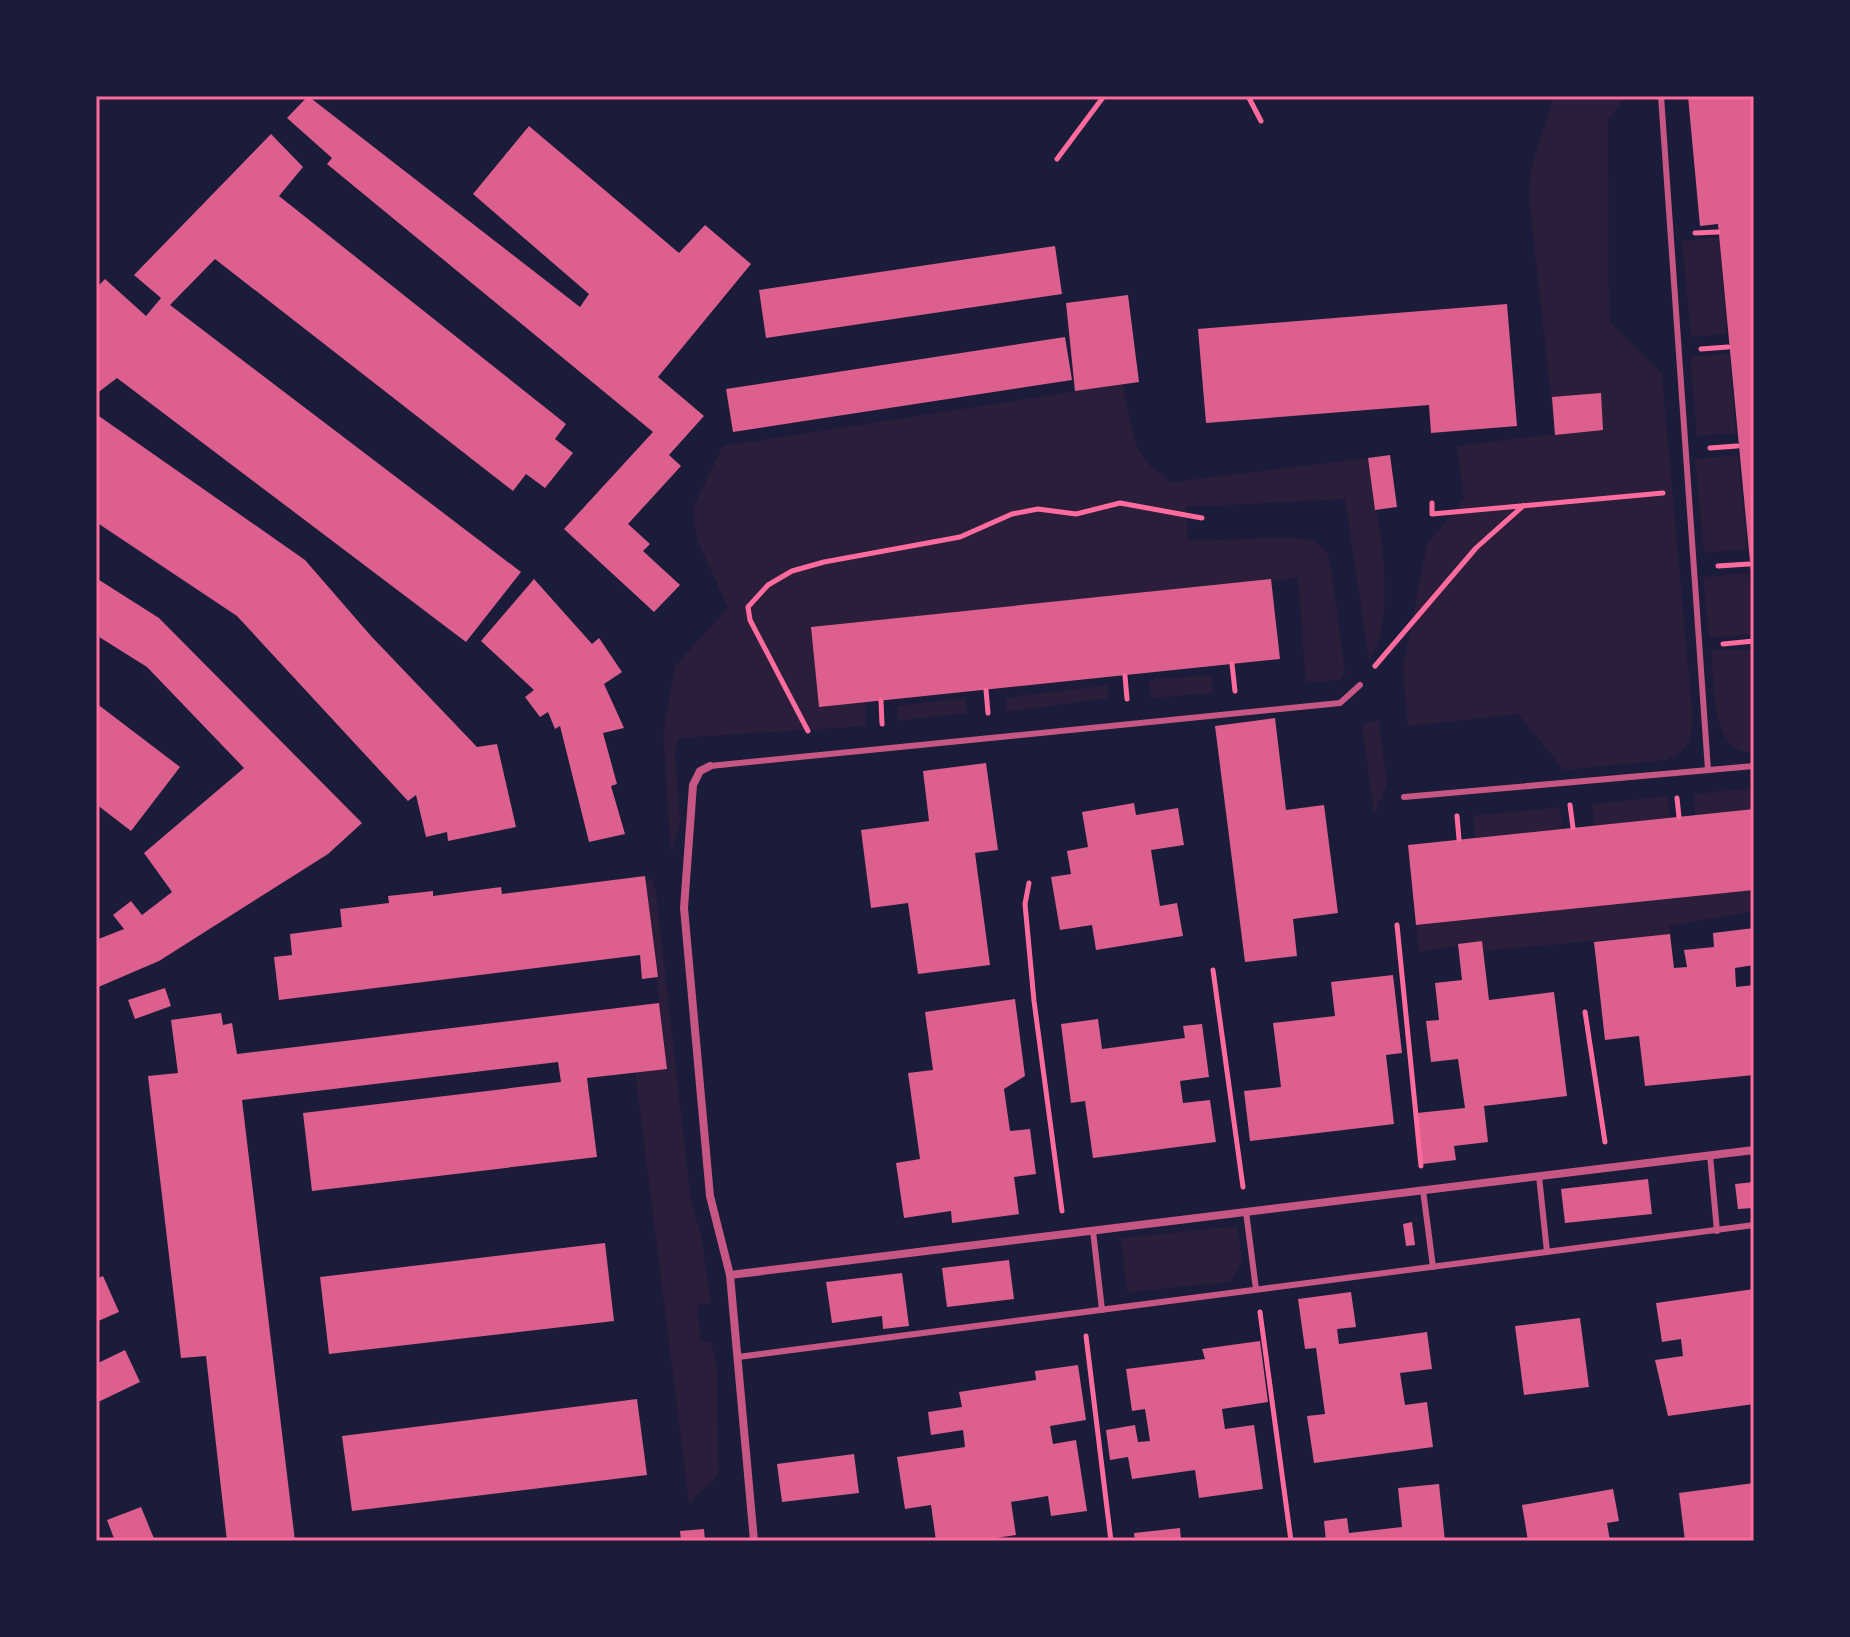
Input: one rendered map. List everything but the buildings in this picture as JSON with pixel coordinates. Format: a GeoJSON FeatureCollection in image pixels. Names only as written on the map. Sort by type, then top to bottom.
{"type":"FeatureCollection","features":[{"type":"Feature","properties":{"kind":"street"},"geometry":{"type":"LineString","coordinates":[[710,766],[700,771],[693,785],[684,908],[710,1196],[730,1275],[754,1541]]}},
{"type":"Feature","properties":{"kind":"street"},"geometry":{"type":"LineString","coordinates":[[730,1275],[1754,1150]]}},
{"type":"Feature","properties":{"kind":"lane"},"geometry":{"type":"LineString","coordinates":[[1661,96],[1708,770]]}},
{"type":"Feature","properties":{"kind":"lane"},"geometry":{"type":"LineString","coordinates":[[710,766],[1340,703],[1360,685]]}},
{"type":"Feature","properties":{"kind":"lane"},"geometry":{"type":"LineString","coordinates":[[1404,797],[1754,766]]}},
{"type":"Feature","properties":{"kind":"lane"},"geometry":{"type":"LineString","coordinates":[[1710,1155],[1717,1231]]}},
{"type":"Feature","properties":{"kind":"lane"},"geometry":{"type":"LineString","coordinates":[[1539,1176],[1547,1252]]}},
{"type":"Feature","properties":{"kind":"lane"},"geometry":{"type":"LineString","coordinates":[[1423,1190],[1433,1267]]}},
{"type":"Feature","properties":{"kind":"lane"},"geometry":{"type":"LineString","coordinates":[[1246,1212],[1256,1289]]}},
{"type":"Feature","properties":{"kind":"lane"},"geometry":{"type":"LineString","coordinates":[[738,1357],[1754,1225]]}},
{"type":"Feature","properties":{"kind":"lane"},"geometry":{"type":"LineString","coordinates":[[1093,1231],[1102,1310]]}},
{"type":"Feature","properties":{"kind":"path"},"geometry":{"type":"LineString","coordinates":[[1095,96],[1099,102]]}},
{"type":"Feature","properties":{"kind":"path"},"geometry":{"type":"LineString","coordinates":[[1057,159],[1104,96]]}},
{"type":"Feature","properties":{"kind":"path"},"geometry":{"type":"LineString","coordinates":[[1248,96],[1261,121]]}},
{"type":"Feature","properties":{"kind":"path"},"geometry":{"type":"LineString","coordinates":[[1432,503],[1432,514],[1688,491]]}},
{"type":"Feature","properties":{"kind":"path"},"geometry":{"type":"LineString","coordinates":[[810,735],[750,620],[748,607],[768,585],[792,571],[960,537],[1012,514],[1038,509],[1076,514],[1120,503],[1202,518]]}},
{"type":"Feature","properties":{"kind":"path"},"geometry":{"type":"LineString","coordinates":[[1360,685],[1476,548],[1523,506]]}},
{"type":"Feature","properties":{"kind":"path"},"geometry":{"type":"LineString","coordinates":[[1232,664],[1236,695]]}},
{"type":"Feature","properties":{"kind":"path"},"geometry":{"type":"LineString","coordinates":[[1125,676],[1127,705]]}},
{"type":"Feature","properties":{"kind":"path"},"geometry":{"type":"LineString","coordinates":[[986,690],[988,719]]}},
{"type":"Feature","properties":{"kind":"path"},"geometry":{"type":"LineString","coordinates":[[881,701],[883,729]]}},
{"type":"Feature","properties":{"kind":"path"},"geometry":{"type":"LineString","coordinates":[[1676,790],[1679,817]]}},
{"type":"Feature","properties":{"kind":"path"},"geometry":{"type":"LineString","coordinates":[[1569,800],[1573,828]]}},
{"type":"Feature","properties":{"kind":"path"},"geometry":{"type":"LineString","coordinates":[[1456,810],[1459,839]]}},
{"type":"Feature","properties":{"kind":"path"},"geometry":{"type":"LineString","coordinates":[[1029,883],[1025,904],[1034,1001],[1066,1234]]}},
{"type":"Feature","properties":{"kind":"path"},"geometry":{"type":"LineString","coordinates":[[1397,925],[1423,1190]]}},
{"type":"Feature","properties":{"kind":"path"},"geometry":{"type":"LineString","coordinates":[[1213,970],[1246,1212]]}},
{"type":"Feature","properties":{"kind":"path"},"geometry":{"type":"LineString","coordinates":[[1585,1012],[1608,1168]]}},
{"type":"Feature","properties":{"kind":"path"},"geometry":{"type":"LineString","coordinates":[[1256,1289],[1291,1541]]}},
{"type":"Feature","properties":{"kind":"path"},"geometry":{"type":"LineString","coordinates":[[1084,1313],[1111,1541]]}},
{"type":"Feature","properties":{"kind":"shaded area"},"geometry":{"type":"Polygon","coordinates":[[[1554,96],[1626,96],[1608,120],[1609,321],[1662,374],[1693,722],[1686,746],[1666,760],[1564,770],[1518,714],[1408,726],[1403,667],[1427,544],[1464,499],[1457,446],[1555,434],[1529,198],[1531,169],[1554,96]]]}},
{"type":"Feature","properties":{"kind":"shaded area"},"geometry":{"type":"Polygon","coordinates":[[[1719,237],[1727,334],[1691,337],[1682,241],[1719,237]]]}},
{"type":"Feature","properties":{"kind":"shaded area"},"geometry":{"type":"Polygon","coordinates":[[[1729,353],[1736,433],[1697,436],[1690,357],[1729,353]]]}},
{"type":"Feature","properties":{"kind":"shaded area"},"geometry":{"type":"Polygon","coordinates":[[[1122,384],[1135,440],[1141,452],[1158,473],[1172,482],[1368,458],[1384,562],[1385,590],[1378,640],[1369,660],[1345,499],[1186,507],[1188,541],[1289,537],[1316,541],[1327,553],[1345,671],[1341,680],[1306,683],[1298,578],[811,627],[819,706],[865,702],[867,726],[678,738],[675,753],[680,824],[671,855],[663,733],[675,666],[728,608],[697,539],[693,508],[723,446],[1122,384]]]}},
{"type":"Feature","properties":{"kind":"shaded area"},"geometry":{"type":"Polygon","coordinates":[[[1738,455],[1747,549],[1704,553],[1695,459],[1738,455]]]}},
{"type":"Feature","properties":{"kind":"shaded area"},"geometry":{"type":"Polygon","coordinates":[[[1749,573],[1754,634],[1709,638],[1703,577],[1749,573]]]}},
{"type":"Feature","properties":{"kind":"shaded area"},"geometry":{"type":"Polygon","coordinates":[[[1711,650],[1754,650],[1754,753],[1739,750],[1728,741],[1721,729],[1714,697],[1711,650]]]}},
{"type":"Feature","properties":{"kind":"shaded area"},"geometry":{"type":"Polygon","coordinates":[[[1212,675],[1213,693],[1151,698],[1149,680],[1212,675]]]}},
{"type":"Feature","properties":{"kind":"shaded area"},"geometry":{"type":"Polygon","coordinates":[[[1107,685],[1109,698],[1006,712],[1005,698],[1107,685]]]}},
{"type":"Feature","properties":{"kind":"shaded area"},"geometry":{"type":"Polygon","coordinates":[[[966,698],[967,713],[898,721],[897,706],[966,698]]]}},
{"type":"Feature","properties":{"kind":"shaded area"},"geometry":{"type":"Polygon","coordinates":[[[1379,721],[1387,784],[1374,815],[1362,724],[1379,721]]]}},
{"type":"Feature","properties":{"kind":"shaded area"},"geometry":{"type":"Polygon","coordinates":[[[1754,788],[1754,809],[1695,815],[1693,794],[1754,788]]]}},
{"type":"Feature","properties":{"kind":"shaded area"},"geometry":{"type":"Polygon","coordinates":[[[1668,796],[1670,818],[1594,826],[1592,804],[1668,796]]]}},
{"type":"Feature","properties":{"kind":"shaded area"},"geometry":{"type":"Polygon","coordinates":[[[1560,807],[1562,829],[1475,838],[1473,816],[1560,807]]]}},
{"type":"Feature","properties":{"kind":"shaded area"},"geometry":{"type":"Polygon","coordinates":[[[651,878],[656,893],[691,1202],[701,1234],[711,1303],[697,1306],[701,1342],[711,1341],[717,1365],[718,1475],[689,1503],[635,1072],[667,1068],[646,883],[651,878]]]}},
{"type":"Feature","properties":{"kind":"shaded area"},"geometry":{"type":"Polygon","coordinates":[[[1754,890],[1754,911],[1669,926],[1670,934],[1483,951],[1482,942],[1419,952],[1416,925],[1754,890]]]}},
{"type":"Feature","properties":{"kind":"shaded area"},"geometry":{"type":"Polygon","coordinates":[[[1237,1226],[1242,1260],[1231,1282],[1127,1292],[1121,1238],[1237,1226]]]}}]}
